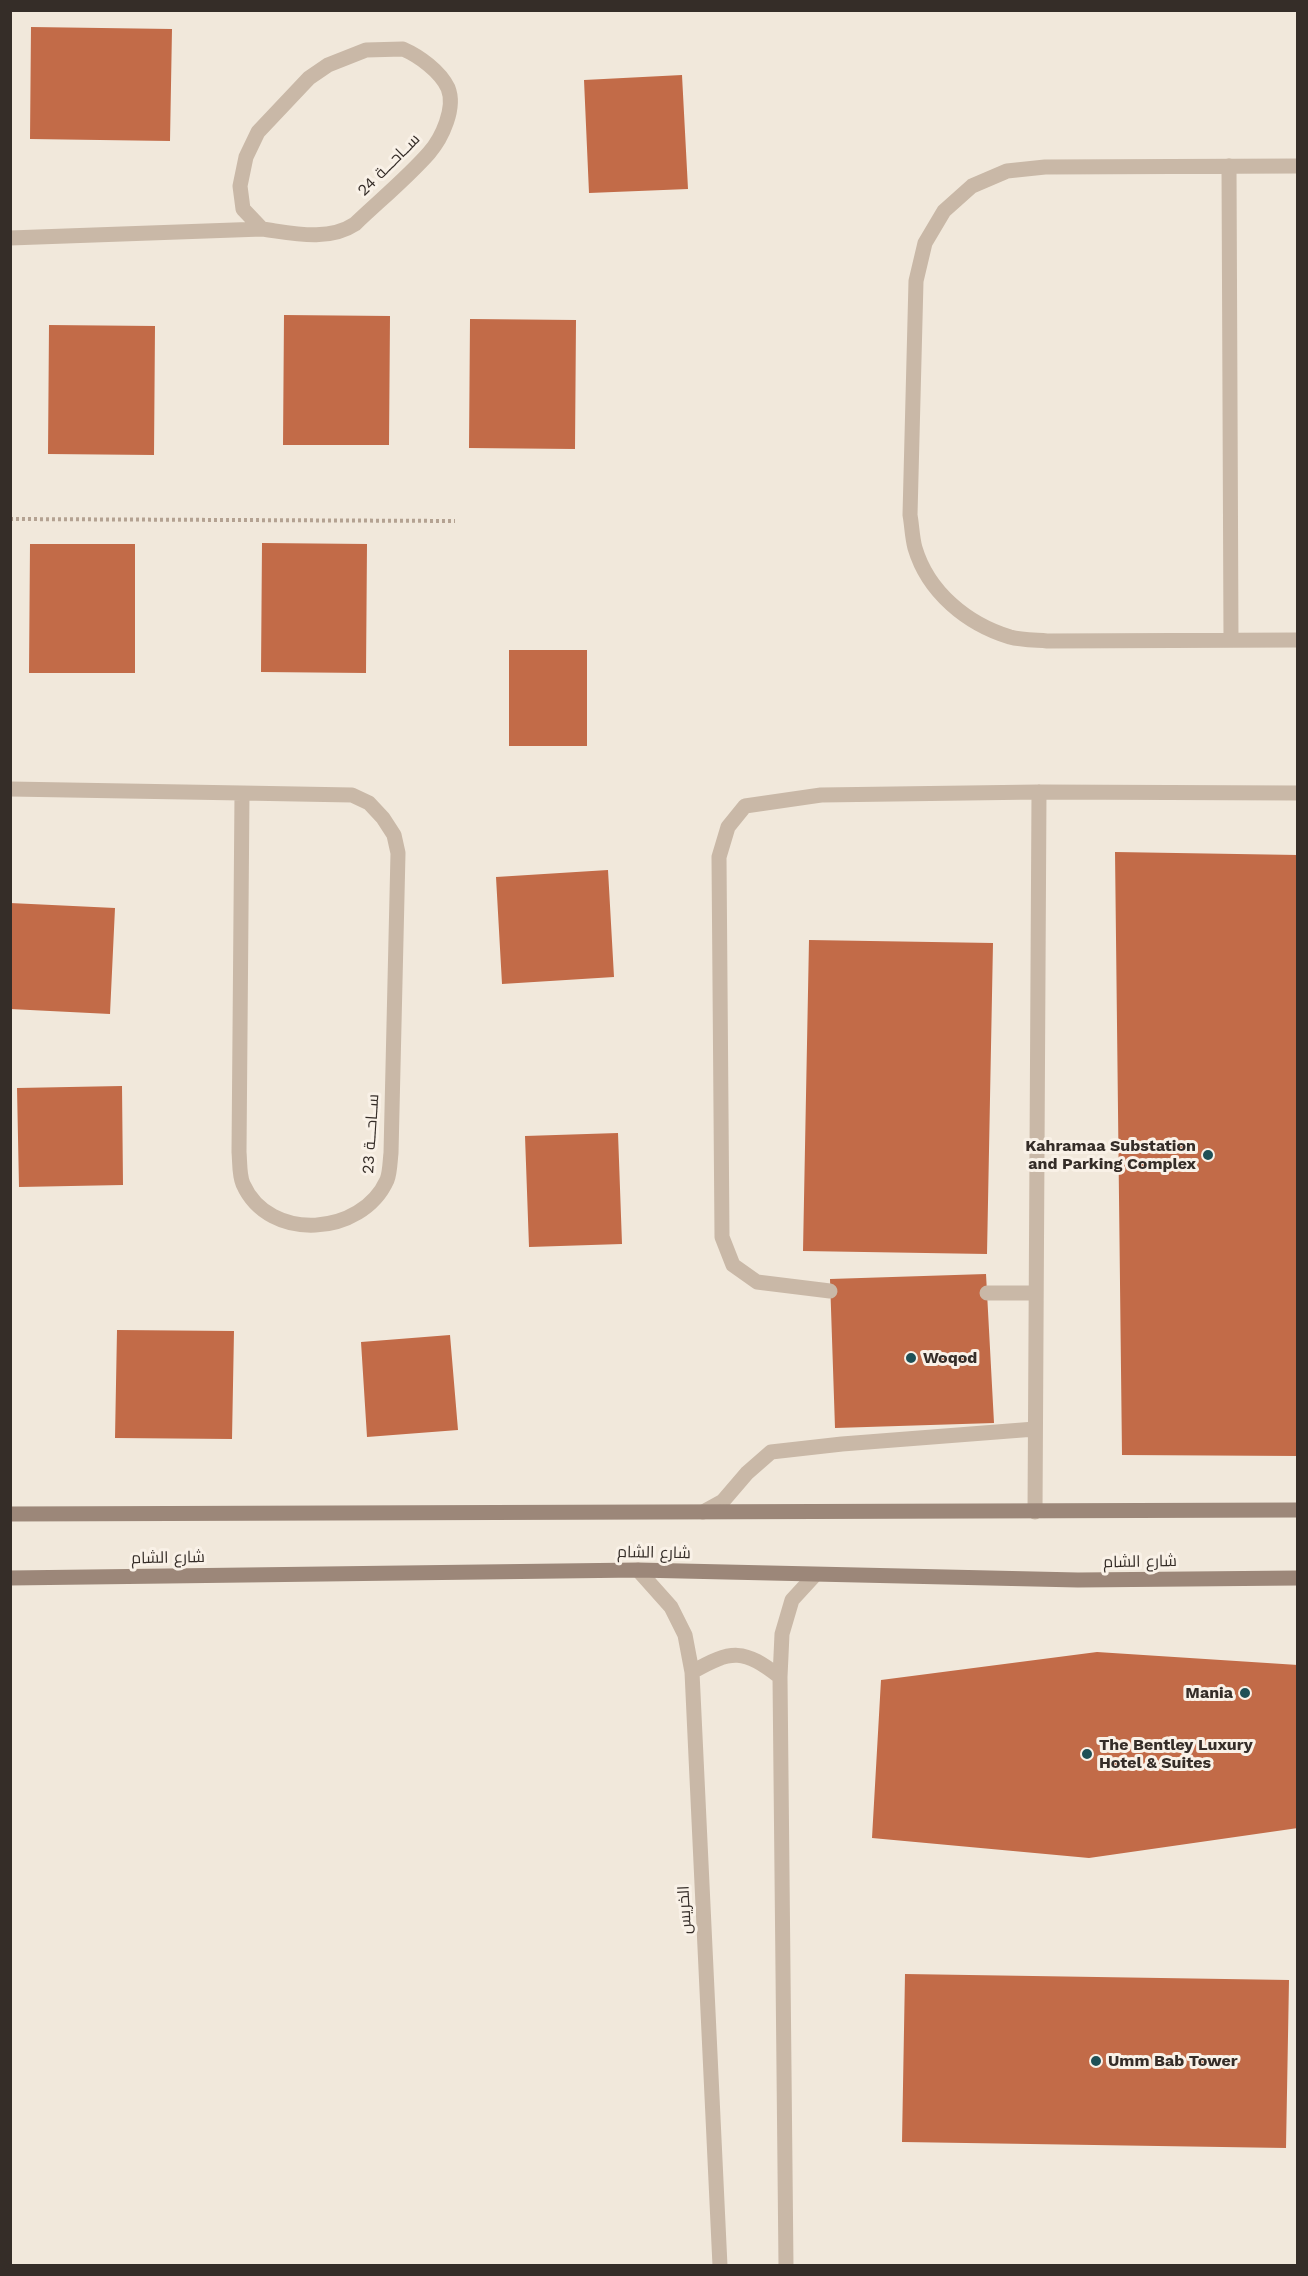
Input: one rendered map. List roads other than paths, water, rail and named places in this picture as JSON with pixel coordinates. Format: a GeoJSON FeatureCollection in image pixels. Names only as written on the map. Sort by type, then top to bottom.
{"type":"FeatureCollection","features":[{"type":"Feature","properties":{"kind":"street","name":"ســاحـــة 24"},"geometry":{"type":"LineString","coordinates":[[10,238],[262,229],[299,234],[344,232],[430,152],[441,134],[446,125],[449,106],[448,89],[439,75],[415,55],[403,49],[384,49],[366,50],[328,65],[309,78],[258,132],[246,157],[240,186],[243,209],[262,229]]}},
{"type":"Feature","properties":{"kind":"street"},"geometry":{"type":"LineString","coordinates":[[1229,166],[1231,640]]}},
{"type":"Feature","properties":{"kind":"street"},"geometry":{"type":"LineString","coordinates":[[1298,166],[1045,167],[1007,171],[972,186],[944,211],[925,243],[916,281],[910,515],[915,549],[930,580],[952,605],[980,626],[1012,637],[1047,641],[1298,640]]}},
{"type":"Feature","properties":{"kind":"street","name":"ســاحـــة 23"},"geometry":{"type":"LineString","coordinates":[[10,789],[242,793],[352,795],[369,802],[383,818],[394,835],[398,853],[391,1141],[388,1179],[374,1201],[351,1217],[327,1225],[292,1224],[268,1215],[254,1201],[243,1183],[239,1152],[242,793]]}},
{"type":"Feature","properties":{"kind":"street"},"geometry":{"type":"LineString","coordinates":[[830,1291],[757,1282],[733,1265],[722,1238],[719,857],[728,827],[745,806],[822,795],[1039,792],[1298,793]]}},
{"type":"Feature","properties":{"kind":"street"},"geometry":{"type":"LineString","coordinates":[[1035,1512],[1039,792]]}},
{"type":"Feature","properties":{"kind":"street"},"geometry":{"type":"LineString","coordinates":[[987,1293],[1036,1293]]}},
{"type":"Feature","properties":{"kind":"street"},"geometry":{"type":"LineString","coordinates":[[703,1512],[723,1501],[747,1473],[771,1452],[842,1444],[1035,1429]]}},
{"type":"Feature","properties":{"kind":"street"},"geometry":{"type":"LineString","coordinates":[[10,1514],[1298,1510]]}},
{"type":"Feature","properties":{"kind":"street","name":"شارع الشام"},"geometry":{"type":"LineString","coordinates":[[10,1578],[638,1570],[1078,1580],[1298,1578]]}},
{"type":"Feature","properties":{"kind":"street","name":"الخريس"},"geometry":{"type":"LineString","coordinates":[[638,1570],[671,1607],[685,1635],[692,1672],[720,2265]]}},
{"type":"Feature","properties":{"kind":"street"},"geometry":{"type":"LineString","coordinates":[[786,2265],[780,1677],[782,1634],[792,1600],[815,1575]]}},
{"type":"Feature","properties":{"kind":"street"},"geometry":{"type":"LineString","coordinates":[[692,1672],[731,1654],[760,1662],[780,1677]]}},
{"type":"Feature","properties":{"kind":"place","name":"Kahramaa Substation and Parking Complex"},"geometry":{"type":"Point","coordinates":[1208,1155]}},
{"type":"Feature","properties":{"kind":"place","name":"Woqod"},"geometry":{"type":"Point","coordinates":[911,1358]}},
{"type":"Feature","properties":{"kind":"place","name":"Mania"},"geometry":{"type":"Point","coordinates":[1245,1693]}},
{"type":"Feature","properties":{"kind":"place","name":"The Bentley Luxury Hotel & Suites"},"geometry":{"type":"Point","coordinates":[1087,1754]}},
{"type":"Feature","properties":{"kind":"place","name":"Umm Bab Tower"},"geometry":{"type":"Point","coordinates":[1096,2061]}}]}
